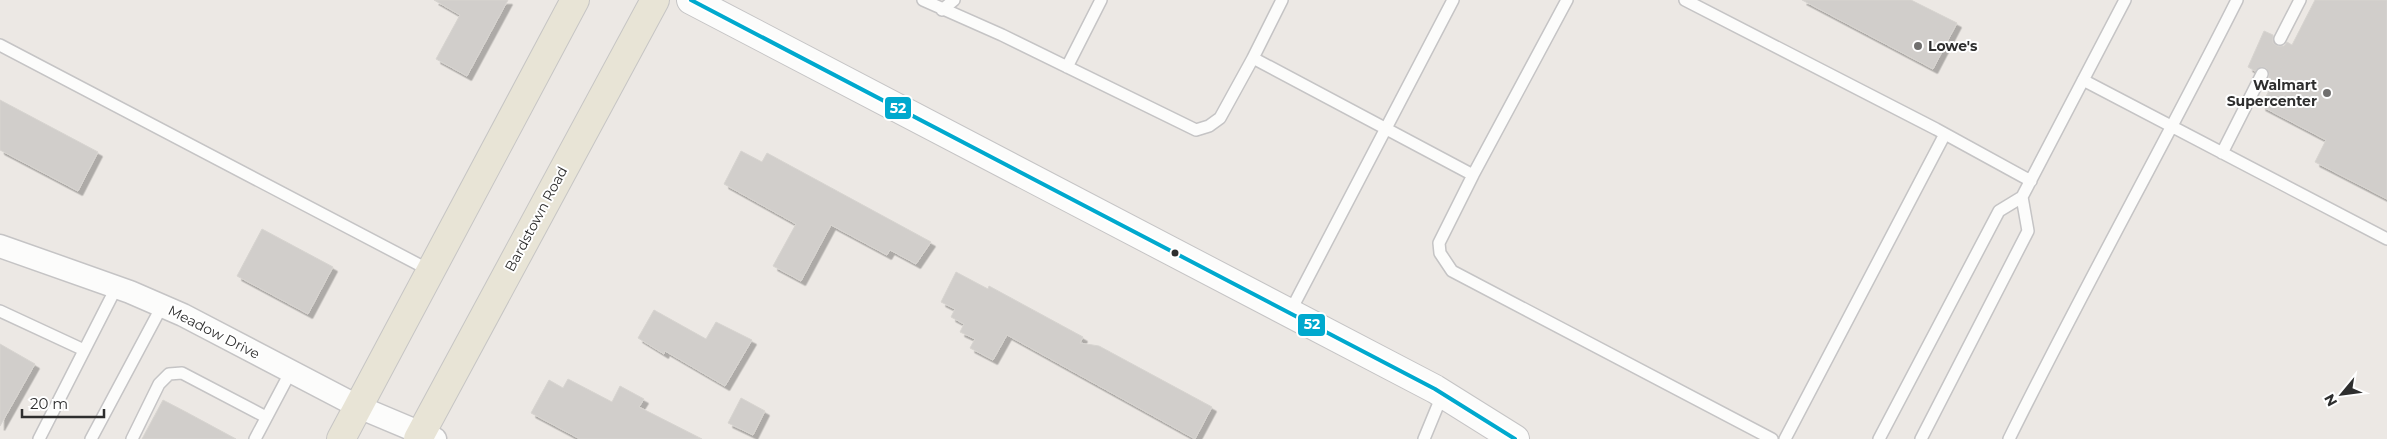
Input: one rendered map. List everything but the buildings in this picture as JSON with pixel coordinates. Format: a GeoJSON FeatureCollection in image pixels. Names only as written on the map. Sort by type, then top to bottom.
{"type":"FeatureCollection","features":[{"type":"Feature","properties":{"kind":"main road"},"geometry":{"type":"LineString","coordinates":[[341,439],[575,0]]}},
{"type":"Feature","properties":{"kind":"main road","name":"Bardstown Road"},"geometry":{"type":"LineString","coordinates":[[425,437],[655,0]]}},
{"type":"Feature","properties":{"kind":"street"},"geometry":{"type":"LineString","coordinates":[[691,0],[1443,393],[1515,439]]}},
{"type":"Feature","properties":{"kind":"street","name":"Meadow Drive"},"geometry":{"type":"LineString","coordinates":[[0,246],[162,306],[359,407],[425,437]]}},
{"type":"Feature","properties":{"kind":"lane"},"geometry":{"type":"LineString","coordinates":[[923,0],[1067,66],[1196,130],[1209,126],[1220,118],[1282,0]]}},
{"type":"Feature","properties":{"kind":"lane"},"geometry":{"type":"LineString","coordinates":[[942,10],[954,0]]}},
{"type":"Feature","properties":{"kind":"lane"},"geometry":{"type":"LineString","coordinates":[[1067,66],[1101,0]]}},
{"type":"Feature","properties":{"kind":"lane"},"geometry":{"type":"LineString","coordinates":[[1290,312],[1453,0]]}},
{"type":"Feature","properties":{"kind":"lane"},"geometry":{"type":"LineString","coordinates":[[1567,0],[1473,175],[1439,243],[1440,253],[1452,271],[1772,439]]}},
{"type":"Feature","properties":{"kind":"lane"},"geometry":{"type":"LineString","coordinates":[[1685,0],[1945,134],[2031,182]]}},
{"type":"Feature","properties":{"kind":"lane"},"geometry":{"type":"LineString","coordinates":[[1879,439],[1999,211],[2022,197],[2031,182],[2125,0]]}},
{"type":"Feature","properties":{"kind":"lane"},"geometry":{"type":"LineString","coordinates":[[2008,439],[2047,360],[2173,126],[2237,0]]}},
{"type":"Feature","properties":{"kind":"lane"},"geometry":{"type":"LineString","coordinates":[[2280,39],[2300,0]]}},
{"type":"Feature","properties":{"kind":"lane"},"geometry":{"type":"LineString","coordinates":[[0,45],[431,271]]}},
{"type":"Feature","properties":{"kind":"lane"},"geometry":{"type":"LineString","coordinates":[[1253,58],[1473,175]]}},
{"type":"Feature","properties":{"kind":"lane"},"geometry":{"type":"LineString","coordinates":[[2222,152],[2262,74]]}},
{"type":"Feature","properties":{"kind":"lane"},"geometry":{"type":"LineString","coordinates":[[2083,80],[2387,239]]}},
{"type":"Feature","properties":{"kind":"lane"},"geometry":{"type":"LineString","coordinates":[[1785,439],[1945,134]]}},
{"type":"Feature","properties":{"kind":"lane"},"geometry":{"type":"LineString","coordinates":[[1921,439],[2028,231],[2022,197]]}},
{"type":"Feature","properties":{"kind":"lane"},"geometry":{"type":"LineString","coordinates":[[39,439],[116,288]]}},
{"type":"Feature","properties":{"kind":"lane"},"geometry":{"type":"LineString","coordinates":[[92,439],[162,306]]}},
{"type":"Feature","properties":{"kind":"lane"},"geometry":{"type":"LineString","coordinates":[[0,311],[84,350]]}},
{"type":"Feature","properties":{"kind":"lane"},"geometry":{"type":"LineString","coordinates":[[255,439],[291,371]]}},
{"type":"Feature","properties":{"kind":"lane"},"geometry":{"type":"LineString","coordinates":[[132,439],[158,384],[169,374],[182,373],[266,417]]}},
{"type":"Feature","properties":{"kind":"lane"},"geometry":{"type":"LineString","coordinates":[[1424,439],[1443,393]]}},
{"type":"Feature","properties":{"kind":"transit line","name":"52"},"geometry":{"type":"LineString","coordinates":[[691,0],[1435,389],[1515,439]]}},
{"type":"Feature","properties":{"kind":"place","name":"Lowe's"},"geometry":{"type":"Point","coordinates":[1918,46]}},
{"type":"Feature","properties":{"kind":"place","name":"Walmart Supercenter"},"geometry":{"type":"Point","coordinates":[2327,93]}}]}
